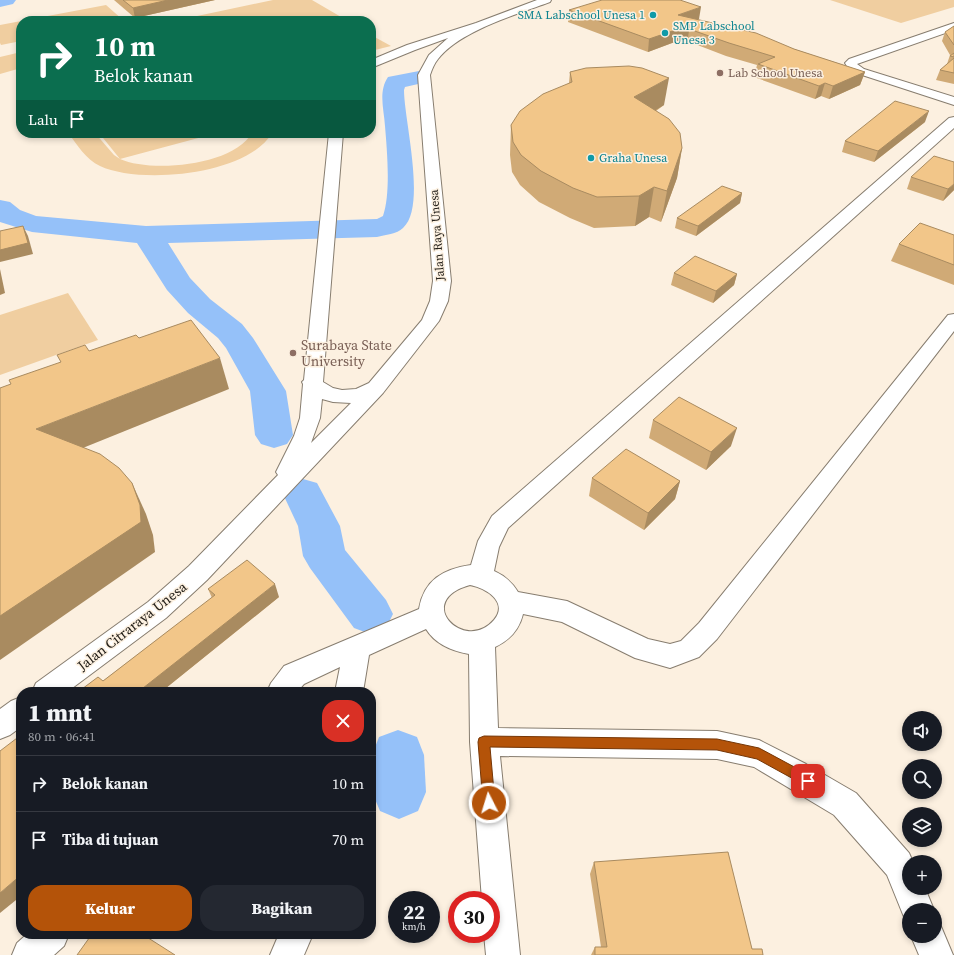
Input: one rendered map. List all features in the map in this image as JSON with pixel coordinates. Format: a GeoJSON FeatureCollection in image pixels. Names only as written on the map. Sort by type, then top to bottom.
{"type":"FeatureCollection","features":[{"type":"Feature","properties":{"kind":"street","name":"Jalan Raya Unesa"},"geometry":{"type":"LineString","coordinates":[[376,63],[443,36],[480,25],[546,0]]}},
{"type":"Feature","properties":{"kind":"street","name":"Jalan Raya Unesa"},"geometry":{"type":"LineString","coordinates":[[281,486],[376,388],[430,322],[439,301],[442,281],[424,75],[424,57],[480,25]]}},
{"type":"Feature","properties":{"kind":"street"},"geometry":{"type":"LineString","coordinates":[[954,26],[863,57],[851,63],[852,66],[860,71],[954,101]]}},
{"type":"Feature","properties":{"kind":"street"},"geometry":{"type":"LineString","coordinates":[[392,55],[424,57]]}},
{"type":"Feature","properties":{"kind":"street"},"geometry":{"type":"LineString","coordinates":[[481,575],[486,547],[491,534],[500,522],[954,121]]}},
{"type":"Feature","properties":{"kind":"street"},"geometry":{"type":"LineString","coordinates":[[281,486],[304,436],[310,418],[326,228],[335,138]]}},
{"type":"Feature","properties":{"kind":"street"},"geometry":{"type":"LineString","coordinates":[[510,601],[567,612],[644,650],[670,656],[690,649],[713,625],[954,319]]}},
{"type":"Feature","properties":{"kind":"street"},"geometry":{"type":"LineString","coordinates":[[312,382],[318,389],[327,394],[339,397],[359,395],[376,388]]}},
{"type":"Feature","properties":{"kind":"street","name":"Jalan Citraraya Unesa"},"geometry":{"type":"LineString","coordinates":[[53,687],[157,610],[198,573],[281,486]]}},
{"type":"Feature","properties":{"kind":"street"},"geometry":{"type":"LineString","coordinates":[[481,575],[492,579],[507,592],[510,601],[511,614],[506,625],[496,634],[482,640],[468,642],[449,636],[436,625],[432,615],[431,605],[434,596],[444,584],[459,576],[481,575]]}},
{"type":"Feature","properties":{"kind":"street"},"geometry":{"type":"LineString","coordinates":[[285,687],[294,675],[432,615]]}},
{"type":"Feature","properties":{"kind":"street"},"geometry":{"type":"LineString","coordinates":[[482,640],[484,742],[503,955]]}},
{"type":"Feature","properties":{"kind":"street"},"geometry":{"type":"LineString","coordinates":[[350,687],[357,648]]}},
{"type":"Feature","properties":{"kind":"street"},"geometry":{"type":"LineString","coordinates":[[0,726],[16,714]]}},
{"type":"Feature","properties":{"kind":"street"},"geometry":{"type":"LineString","coordinates":[[484,742],[717,745],[759,754],[846,804],[898,864],[915,903]]}},
{"type":"Feature","properties":{"kind":"street"},"geometry":{"type":"LineString","coordinates":[[29,955],[47,939]]}},
{"type":"Feature","properties":{"kind":"street"},"geometry":{"type":"LineString","coordinates":[[285,939],[287,955]]}},
{"type":"Feature","properties":{"kind":"street"},"geometry":{"type":"LineString","coordinates":[[287,955],[294,939]]}},
{"type":"Feature","properties":{"kind":"street"},"geometry":{"type":"LineString","coordinates":[[931,943],[936,955]]}},
{"type":"Feature","properties":{"kind":"shaded area"},"geometry":{"type":"Polygon","coordinates":[[[273,0],[312,0],[339,16],[197,16],[273,0]]]}},
{"type":"Feature","properties":{"kind":"shaded area"},"geometry":{"type":"Polygon","coordinates":[[[830,0],[954,0],[954,7],[901,23],[830,0]]]}},
{"type":"Feature","properties":{"kind":"shaded area"},"geometry":{"type":"Polygon","coordinates":[[[106,5],[118,16],[48,16],[106,5]]]}},
{"type":"Feature","properties":{"kind":"shaded area"},"geometry":{"type":"Polygon","coordinates":[[[16,22],[16,42],[1,45],[0,25],[16,22]]]}},
{"type":"Feature","properties":{"kind":"shaded area"},"geometry":{"type":"Polygon","coordinates":[[[376,38],[391,46],[376,50],[376,38]]]}},
{"type":"Feature","properties":{"kind":"shaded area"},"geometry":{"type":"Polygon","coordinates":[[[16,53],[16,69],[0,74],[0,57],[16,53]]]}},
{"type":"Feature","properties":{"kind":"shaded area"},"geometry":{"type":"Polygon","coordinates":[[[72,138],[99,138],[114,155],[120,159],[134,163],[170,166],[190,164],[228,153],[242,144],[247,138],[267,138],[259,147],[241,159],[218,167],[166,175],[140,175],[118,172],[100,166],[90,160],[72,138]]]}},
{"type":"Feature","properties":{"kind":"shaded area"},"geometry":{"type":"Polygon","coordinates":[[[103,138],[198,138],[120,159],[103,138]]]}},
{"type":"Feature","properties":{"kind":"shaded area"},"geometry":{"type":"Polygon","coordinates":[[[68,293],[98,340],[0,375],[0,315],[68,293]]]}},
{"type":"Feature","properties":{"kind":"building"},"geometry":{"type":"Polygon","coordinates":[[[123,0],[168,0],[133,8],[123,0]]]}},
{"type":"Feature","properties":{"kind":"building"},"geometry":{"type":"Polygon","coordinates":[[[602,0],[680,0],[701,7],[678,15],[756,33],[794,49],[865,72],[833,86],[825,83],[819,86],[758,64],[775,57],[689,29],[690,25],[649,39],[569,10],[602,0]]]}},
{"type":"Feature","properties":{"kind":"building"},"geometry":{"type":"Polygon","coordinates":[[[954,26],[954,45],[945,32],[954,26]]]}},
{"type":"Feature","properties":{"kind":"building"},"geometry":{"type":"Polygon","coordinates":[[[954,58],[954,73],[940,70],[954,58]]]}},
{"type":"Feature","properties":{"kind":"building","name":"Graha Unesa"},"geometry":{"type":"Polygon","coordinates":[[[629,66],[642,68],[669,78],[634,97],[669,119],[680,133],[682,148],[667,191],[654,187],[639,196],[597,197],[573,188],[541,171],[521,155],[513,142],[511,125],[520,111],[543,94],[572,82],[570,72],[586,68],[629,66]]]}},
{"type":"Feature","properties":{"kind":"building"},"geometry":{"type":"Polygon","coordinates":[[[895,101],[929,111],[878,151],[845,141],[895,101]]]}},
{"type":"Feature","properties":{"kind":"building"},"geometry":{"type":"Polygon","coordinates":[[[934,156],[954,162],[954,184],[948,189],[911,177],[934,156]]]}},
{"type":"Feature","properties":{"kind":"building"},"geometry":{"type":"Polygon","coordinates":[[[722,186],[742,193],[698,226],[677,218],[722,186]]]}},
{"type":"Feature","properties":{"kind":"building"},"geometry":{"type":"Polygon","coordinates":[[[920,223],[954,235],[954,265],[899,244],[920,223]]]}},
{"type":"Feature","properties":{"kind":"building"},"geometry":{"type":"Polygon","coordinates":[[[23,226],[28,243],[0,250],[0,231],[23,226]]]}},
{"type":"Feature","properties":{"kind":"building"},"geometry":{"type":"Polygon","coordinates":[[[695,256],[737,274],[716,291],[674,273],[695,256]]]}},
{"type":"Feature","properties":{"kind":"building"},"geometry":{"type":"Polygon","coordinates":[[[191,320],[220,358],[36,429],[100,454],[119,468],[132,483],[140,505],[141,522],[0,616],[0,388],[11,384],[9,380],[61,362],[57,355],[85,345],[89,351],[136,335],[139,338],[191,320]]]}},
{"type":"Feature","properties":{"kind":"building"},"geometry":{"type":"Polygon","coordinates":[[[679,397],[737,428],[711,452],[653,420],[679,397]]]}},
{"type":"Feature","properties":{"kind":"building"},"geometry":{"type":"Polygon","coordinates":[[[626,449],[680,481],[648,513],[592,478],[626,449]]]}},
{"type":"Feature","properties":{"kind":"building"},"geometry":{"type":"Polygon","coordinates":[[[247,560],[275,584],[144,687],[85,687],[98,677],[103,681],[215,595],[208,589],[247,560]]]}},
{"type":"Feature","properties":{"kind":"building"},"geometry":{"type":"Polygon","coordinates":[[[16,739],[16,879],[0,893],[0,751],[16,739]]]}},
{"type":"Feature","properties":{"kind":"building"},"geometry":{"type":"Polygon","coordinates":[[[728,852],[752,949],[762,949],[763,955],[595,955],[595,947],[607,947],[594,862],[728,852]]]}},
{"type":"Feature","properties":{"kind":"building"},"geometry":{"type":"Polygon","coordinates":[[[88,939],[150,939],[175,955],[77,955],[88,939]]]}},
{"type":"Feature","properties":{"kind":"waterway"},"geometry":{"type":"LineString","coordinates":[[0,2],[7,0]]}},
{"type":"Feature","properties":{"kind":"waterway"},"geometry":{"type":"LineString","coordinates":[[146,235],[377,228],[392,223],[396,219],[400,201],[400,170],[393,90],[396,82],[419,77]]}},
{"type":"Feature","properties":{"kind":"waterway"},"geometry":{"type":"LineString","coordinates":[[0,208],[10,216],[32,224],[146,235]]}},
{"type":"Feature","properties":{"kind":"waterway"},"geometry":{"type":"LineString","coordinates":[[146,235],[157,249],[178,283],[199,306],[230,331],[241,345],[268,391],[274,435]]}},
{"type":"Feature","properties":{"kind":"waterway"},"geometry":{"type":"LineString","coordinates":[[303,494],[319,526],[325,556],[370,614]]}},
{"type":"Feature","properties":{"kind":"waterway"},"geometry":{"type":"LineString","coordinates":[[398,755],[399,792]]}},
{"type":"Feature","properties":{"kind":"place","name":"SMA Labschool Unesa 1"},"geometry":{"type":"Point","coordinates":[653,15]}},
{"type":"Feature","properties":{"kind":"place","name":"SMP Labschool Unesa 3"},"geometry":{"type":"Point","coordinates":[665,33]}},
{"type":"Feature","properties":{"kind":"place","name":"Lab School Unesa"},"geometry":{"type":"Point","coordinates":[720,73]}},
{"type":"Feature","properties":{"kind":"place","name":"Graha Unesa"},"geometry":{"type":"Point","coordinates":[591,158]}},
{"type":"Feature","properties":{"kind":"place","name":"Surabaya State University"},"geometry":{"type":"Point","coordinates":[293,353]}},
{"type":"Feature","properties":{"kind":"route"},"geometry":{"type":"LineString","coordinates":[[489,803],[484,742],[717,745],[759,754],[808,781]]}}]}
